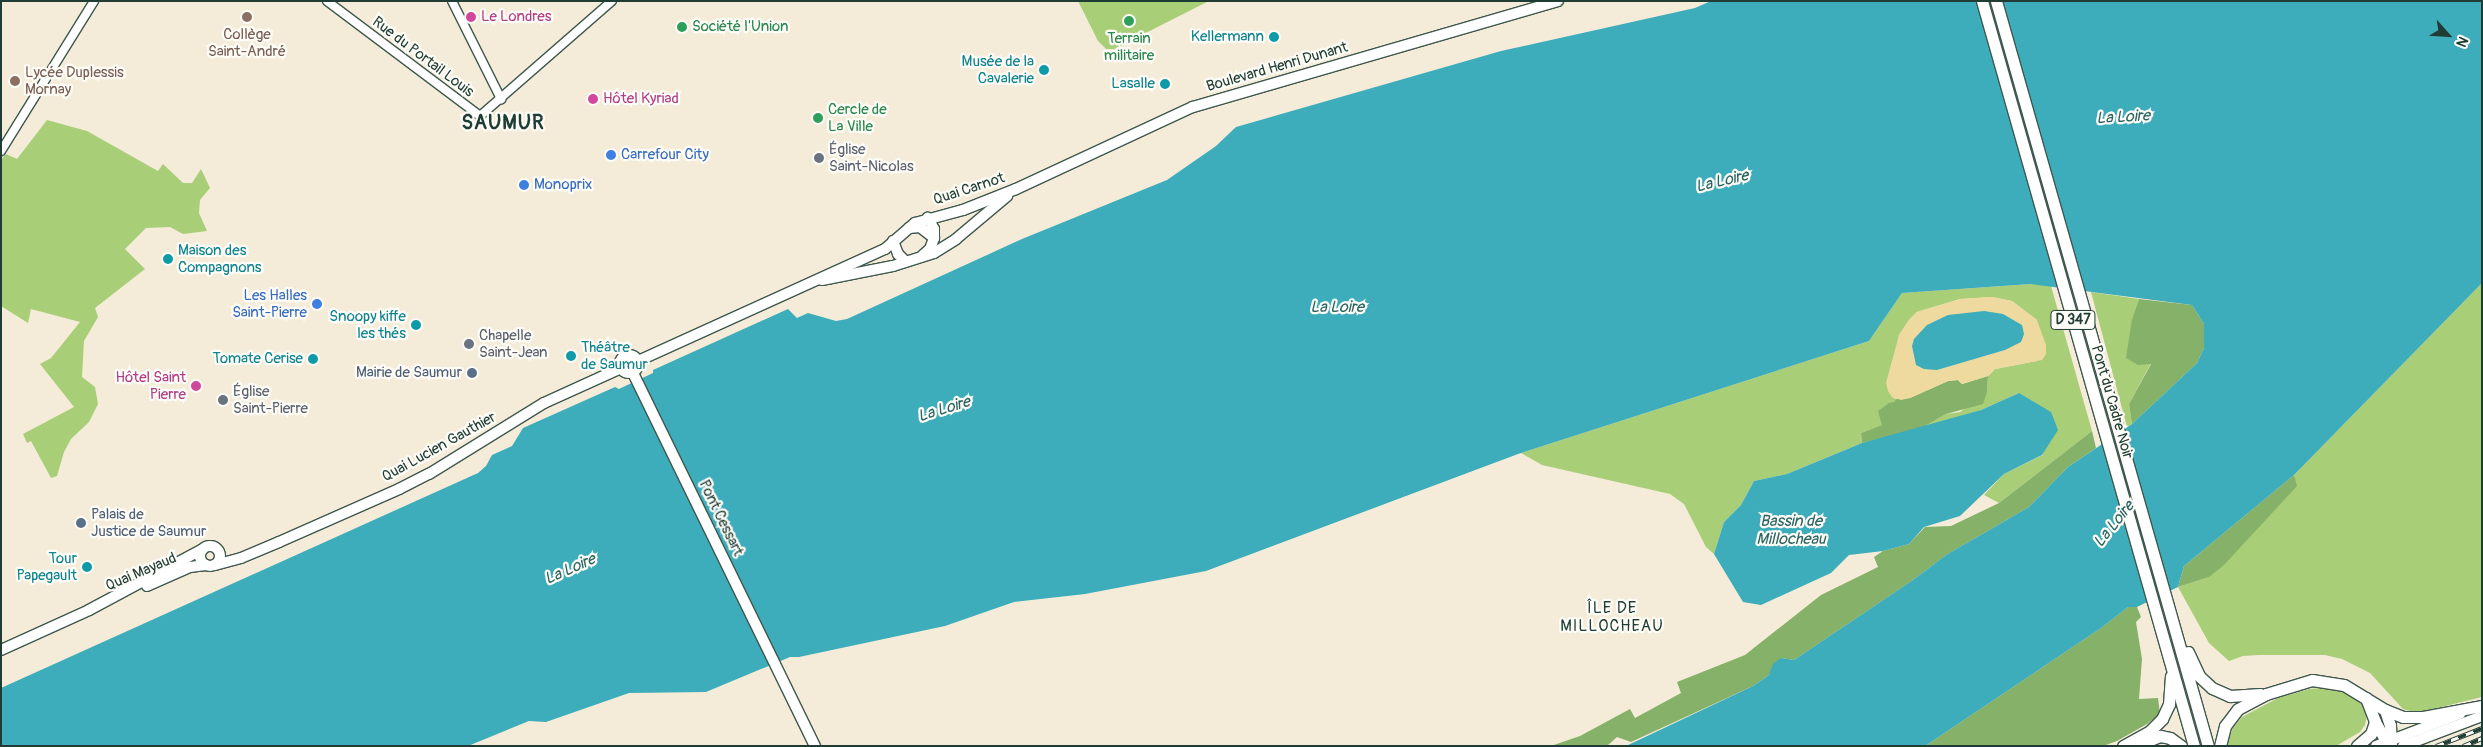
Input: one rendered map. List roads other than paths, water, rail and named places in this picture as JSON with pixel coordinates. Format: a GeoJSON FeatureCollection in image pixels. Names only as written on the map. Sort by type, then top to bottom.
{"type":"FeatureCollection","features":[{"type":"Feature","properties":{"kind":"highway","name":"Pont du Cadre Noir"},"geometry":{"type":"LineString","coordinates":[[1982,1],[2171,666]]}},
{"type":"Feature","properties":{"kind":"highway","name":"Pont du Cadre Noir"},"geometry":{"type":"LineString","coordinates":[[1996,1],[2173,619],[2180,635]]}},
{"type":"Feature","properties":{"kind":"highway"},"geometry":{"type":"LineString","coordinates":[[2180,635],[2195,668],[2212,688],[2230,696],[2266,694]]}},
{"type":"Feature","properties":{"kind":"highway","name":"D 347"},"geometry":{"type":"LineString","coordinates":[[2180,635],[2208,746]]}},
{"type":"Feature","properties":{"kind":"highway"},"geometry":{"type":"LineString","coordinates":[[2123,746],[2150,731],[2162,719],[2169,704],[2171,666]]}},
{"type":"Feature","properties":{"kind":"highway","name":"D 347"},"geometry":{"type":"LineString","coordinates":[[2171,666],[2194,746]]}},
{"type":"Feature","properties":{"kind":"highway"},"geometry":{"type":"LineString","coordinates":[[2220,746],[2225,726],[2231,716],[2246,704],[2266,694],[2298,683],[2321,680],[2344,685],[2385,710],[2403,717],[2413,718],[2482,706]]}},
{"type":"Feature","properties":{"kind":"highway"},"geometry":{"type":"LineString","coordinates":[[2366,698],[2375,722],[2387,744]]}},
{"type":"Feature","properties":{"kind":"highway"},"geometry":{"type":"LineString","coordinates":[[2385,710],[2390,725],[2387,744]]}},
{"type":"Feature","properties":{"kind":"highway"},"geometry":{"type":"LineString","coordinates":[[2357,746],[2371,734],[2375,722]]}},
{"type":"Feature","properties":{"kind":"highway"},"geometry":{"type":"LineString","coordinates":[[2137,746],[2160,736],[2170,738],[2181,746]]}},
{"type":"Feature","properties":{"kind":"main road","name":"Boulevard Henri Dunant"},"geometry":{"type":"LineString","coordinates":[[1016,189],[1193,107],[1558,1]]}},
{"type":"Feature","properties":{"kind":"main road","name":"Quai Carnot"},"geometry":{"type":"LineString","coordinates":[[638,361],[885,248],[915,223],[963,210],[1016,189]]}},
{"type":"Feature","properties":{"kind":"main road","name":"Quai Carnot"},"geometry":{"type":"LineString","coordinates":[[815,281],[906,262],[945,247],[1016,189]]}},
{"type":"Feature","properties":{"kind":"main road"},"geometry":{"type":"LineString","coordinates":[[918,258],[930,249],[934,238],[934,229],[928,218]]}},
{"type":"Feature","properties":{"kind":"main road"},"geometry":{"type":"LineString","coordinates":[[906,229],[920,227],[934,238]]}},
{"type":"Feature","properties":{"kind":"main road"},"geometry":{"type":"LineString","coordinates":[[893,241],[896,250],[906,262]]}},
{"type":"Feature","properties":{"kind":"main road"},"geometry":{"type":"LineString","coordinates":[[626,356],[632,356],[638,361],[634,376],[626,373],[621,368],[621,361],[626,356]]}},
{"type":"Feature","properties":{"kind":"main road","name":"Quai Lucien Gauthier"},"geometry":{"type":"LineString","coordinates":[[210,564],[241,558],[408,484],[544,403],[621,368]]}},
{"type":"Feature","properties":{"kind":"main road","name":"Pont Cessart"},"geometry":{"type":"LineString","coordinates":[[634,376],[815,746]]}},
{"type":"Feature","properties":{"kind":"main road"},"geometry":{"type":"LineString","coordinates":[[220,552],[219,561],[210,564],[201,558],[203,549],[213,546],[220,552],[241,558]]}},
{"type":"Feature","properties":{"kind":"main road","name":"Quai Mayaud"},"geometry":{"type":"LineString","coordinates":[[88,610],[190,558],[203,549]]}},
{"type":"Feature","properties":{"kind":"main road","name":"Quai Mayaud"},"geometry":{"type":"LineString","coordinates":[[1,650],[88,610],[190,567],[210,564]]}},
{"type":"Feature","properties":{"kind":"main road"},"geometry":{"type":"LineString","coordinates":[[2387,744],[2482,706]]}},
{"type":"Feature","properties":{"kind":"main road"},"geometry":{"type":"LineString","coordinates":[[2403,746],[2482,716]]}},
{"type":"Feature","properties":{"kind":"street"},"geometry":{"type":"LineString","coordinates":[[1,151],[94,1]]}},
{"type":"Feature","properties":{"kind":"street","name":"Rue du Portail Louis"},"geometry":{"type":"LineString","coordinates":[[327,1],[480,116],[501,99]]}},
{"type":"Feature","properties":{"kind":"street"},"geometry":{"type":"LineString","coordinates":[[452,1],[501,99],[612,1]]}},
{"type":"Feature","properties":{"kind":"water","name":"La Loire"},"geometry":{"type":"Polygon","coordinates":[[[1711,1],[2482,1],[2482,283],[2294,475],[2184,566],[2178,587],[2137,607],[2128,607],[2101,628],[1925,746],[1626,746],[1753,686],[1769,675],[1773,664],[1781,658],[1794,660],[1913,580],[1946,555],[2029,507],[2068,467],[2132,424],[2197,363],[2204,348],[2204,324],[2192,305],[2031,284],[1902,293],[1869,341],[1518,454],[1206,571],[1085,594],[1014,602],[945,626],[799,657],[790,657],[706,692],[629,693],[546,722],[529,721],[468,746],[1,746],[1,688],[478,473],[486,466],[492,455],[512,446],[523,428],[615,387],[619,389],[653,373],[653,370],[788,309],[797,318],[808,313],[836,321],[847,319],[1022,239],[1167,180],[1216,146],[1236,127],[1501,51],[1695,8],[1711,1]]]}},
{"type":"Feature","properties":{"kind":"water"},"geometry":{"type":"Polygon","coordinates":[[[1984,311],[2003,314],[2022,325],[2024,334],[2021,342],[2005,350],[1937,370],[1924,369],[1916,365],[1912,346],[1914,339],[1927,325],[1948,315],[1984,311]]]}},
{"type":"Feature","properties":{"kind":"water","name":"Bassin de Millocheau"},"geometry":{"type":"Polygon","coordinates":[[[2019,393],[2051,412],[2058,430],[2042,455],[2004,474],[1960,516],[1924,527],[1909,544],[1883,551],[1849,555],[1831,573],[1761,605],[1743,602],[1714,554],[1724,522],[1741,505],[1754,481],[1787,474],[1862,443],[1981,410],[2019,393]]]}},
{"type":"Feature","properties":{"kind":"railway"},"geometry":{"type":"LineString","coordinates":[[2436,746],[2482,728]]}},
{"type":"Feature","properties":{"kind":"railway"},"geometry":{"type":"LineString","coordinates":[[2463,746],[2482,738]]}},
{"type":"Feature","properties":{"kind":"place","name":"Collège Saint-André"},"geometry":{"type":"Point","coordinates":[247,17]}},
{"type":"Feature","properties":{"kind":"place","name":"Le Londres"},"geometry":{"type":"Point","coordinates":[471,17]}},
{"type":"Feature","properties":{"kind":"place","name":"Terrain militaire"},"geometry":{"type":"Point","coordinates":[1129,21]}},
{"type":"Feature","properties":{"kind":"place","name":"Société l'Union"},"geometry":{"type":"Point","coordinates":[682,27]}},
{"type":"Feature","properties":{"kind":"place","name":"Kellermann"},"geometry":{"type":"Point","coordinates":[1274,37]}},
{"type":"Feature","properties":{"kind":"place","name":"Musée de la Cavalerie"},"geometry":{"type":"Point","coordinates":[1044,70]}},
{"type":"Feature","properties":{"kind":"place","name":"Lycée Duplessis Mornay"},"geometry":{"type":"Point","coordinates":[15,81]}},
{"type":"Feature","properties":{"kind":"place","name":"Lasalle"},"geometry":{"type":"Point","coordinates":[1165,84]}},
{"type":"Feature","properties":{"kind":"place","name":"Hôtel Kyriad"},"geometry":{"type":"Point","coordinates":[593,99]}},
{"type":"Feature","properties":{"kind":"place","name":"Cercle de La Ville"},"geometry":{"type":"Point","coordinates":[818,118]}},
{"type":"Feature","properties":{"kind":"place","name":"Carrefour City"},"geometry":{"type":"Point","coordinates":[611,155]}},
{"type":"Feature","properties":{"kind":"place","name":"Église Saint-Nicolas"},"geometry":{"type":"Point","coordinates":[819,158]}},
{"type":"Feature","properties":{"kind":"place","name":"Monoprix"},"geometry":{"type":"Point","coordinates":[524,185]}},
{"type":"Feature","properties":{"kind":"place","name":"Maison des Compagnons"},"geometry":{"type":"Point","coordinates":[168,259]}},
{"type":"Feature","properties":{"kind":"place","name":"Les Halles Saint-Pierre"},"geometry":{"type":"Point","coordinates":[317,304]}},
{"type":"Feature","properties":{"kind":"place","name":"Snoopy kiffe les thés"},"geometry":{"type":"Point","coordinates":[416,325]}},
{"type":"Feature","properties":{"kind":"place","name":"Chapelle Saint-Jean"},"geometry":{"type":"Point","coordinates":[469,344]}},
{"type":"Feature","properties":{"kind":"place","name":"Théâtre de Saumur"},"geometry":{"type":"Point","coordinates":[571,356]}},
{"type":"Feature","properties":{"kind":"place","name":"Tomate Cerise"},"geometry":{"type":"Point","coordinates":[313,359]}},
{"type":"Feature","properties":{"kind":"place","name":"Mairie de Saumur"},"geometry":{"type":"Point","coordinates":[472,373]}},
{"type":"Feature","properties":{"kind":"place","name":"Hôtel Saint Pierre"},"geometry":{"type":"Point","coordinates":[196,386]}},
{"type":"Feature","properties":{"kind":"place","name":"Église Saint-Pierre"},"geometry":{"type":"Point","coordinates":[223,400]}},
{"type":"Feature","properties":{"kind":"place","name":"Palais de Justice de Saumur"},"geometry":{"type":"Point","coordinates":[81,523]}},
{"type":"Feature","properties":{"kind":"place","name":"Tour Papegault"},"geometry":{"type":"Point","coordinates":[87,567]}},
{"type":"Feature","properties":{"kind":"district","name":"SAUMUR"},"geometry":{"type":"Point","coordinates":[503,122]}},
{"type":"Feature","properties":{"kind":"district","name":"ÎLE DE MILLOCHEAU"},"geometry":{"type":"Point","coordinates":[1612,617]}}]}
